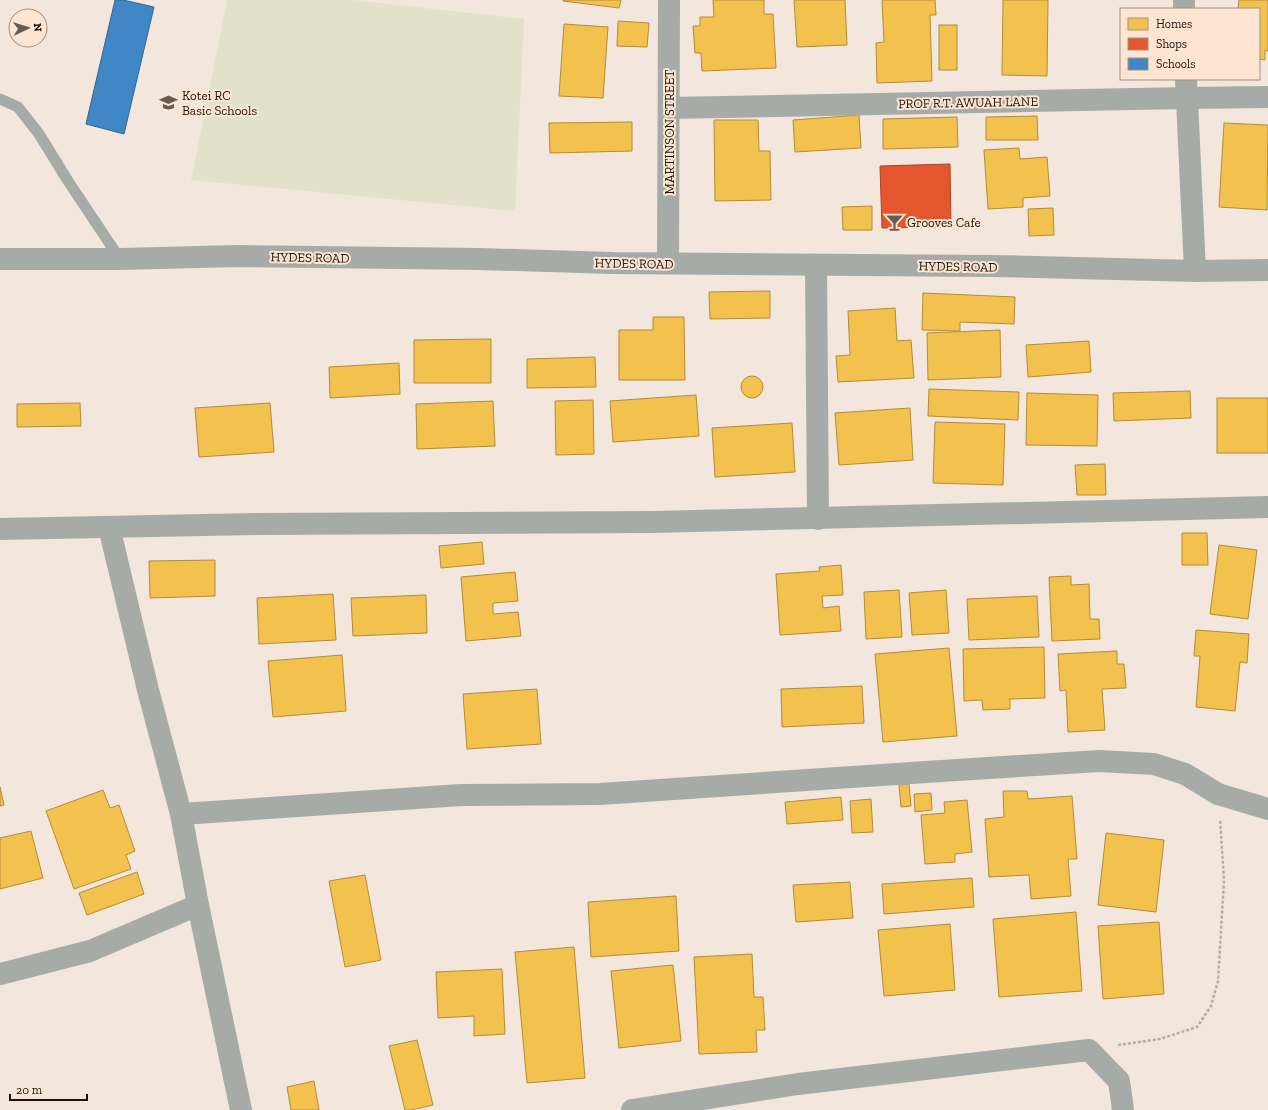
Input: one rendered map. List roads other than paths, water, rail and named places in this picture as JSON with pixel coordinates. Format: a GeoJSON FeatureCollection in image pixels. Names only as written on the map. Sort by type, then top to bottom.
{"type":"FeatureCollection","features":[{"type":"Feature","properties":{"kind":"street","name":"MARTINSON STREET"},"geometry":{"type":"LineString","coordinates":[[668,264],[669,0]]}},
{"type":"Feature","properties":{"kind":"street","name":"PROF R.T. AWUAH LANE"},"geometry":{"type":"LineString","coordinates":[[668,108],[1187,88],[1268,97]]}},
{"type":"Feature","properties":{"kind":"street"},"geometry":{"type":"LineString","coordinates":[[1187,88],[1195,271]]}},
{"type":"Feature","properties":{"kind":"street","name":"HYDES ROAD"},"geometry":{"type":"LineString","coordinates":[[0,259],[120,259],[252,256],[480,259],[668,264],[1001,266],[1195,271],[1268,270]]}},
{"type":"Feature","properties":{"kind":"street"},"geometry":{"type":"LineString","coordinates":[[816,265],[818,519]]}},
{"type":"Feature","properties":{"kind":"street"},"geometry":{"type":"LineString","coordinates":[[0,529],[268,524],[653,522],[1268,507]]}},
{"type":"Feature","properties":{"kind":"street"},"geometry":{"type":"LineString","coordinates":[[109,527],[148,690],[181,814],[198,905],[241,1110]]}},
{"type":"Feature","properties":{"kind":"street"},"geometry":{"type":"LineString","coordinates":[[181,814],[461,795],[600,794],[1099,761],[1154,764],[1185,774],[1218,794],[1268,809]]}},
{"type":"Feature","properties":{"kind":"street"},"geometry":{"type":"LineString","coordinates":[[0,974],[90,951],[198,905]]}},
{"type":"Feature","properties":{"kind":"street"},"geometry":{"type":"LineString","coordinates":[[632,1110],[798,1084],[1088,1050],[1119,1081],[1123,1110]]}},
{"type":"Feature","properties":{"kind":"lane"},"geometry":{"type":"LineString","coordinates":[[0,99],[18,107],[39,134],[68,181],[120,259]]}},
{"type":"Feature","properties":{"kind":"place","name":"Kotei RC Basic Schools"},"geometry":{"type":"Point","coordinates":[169,102]}},
{"type":"Feature","properties":{"kind":"place","name":"Grooves Cafe"},"geometry":{"type":"Point","coordinates":[894,222]}}]}
